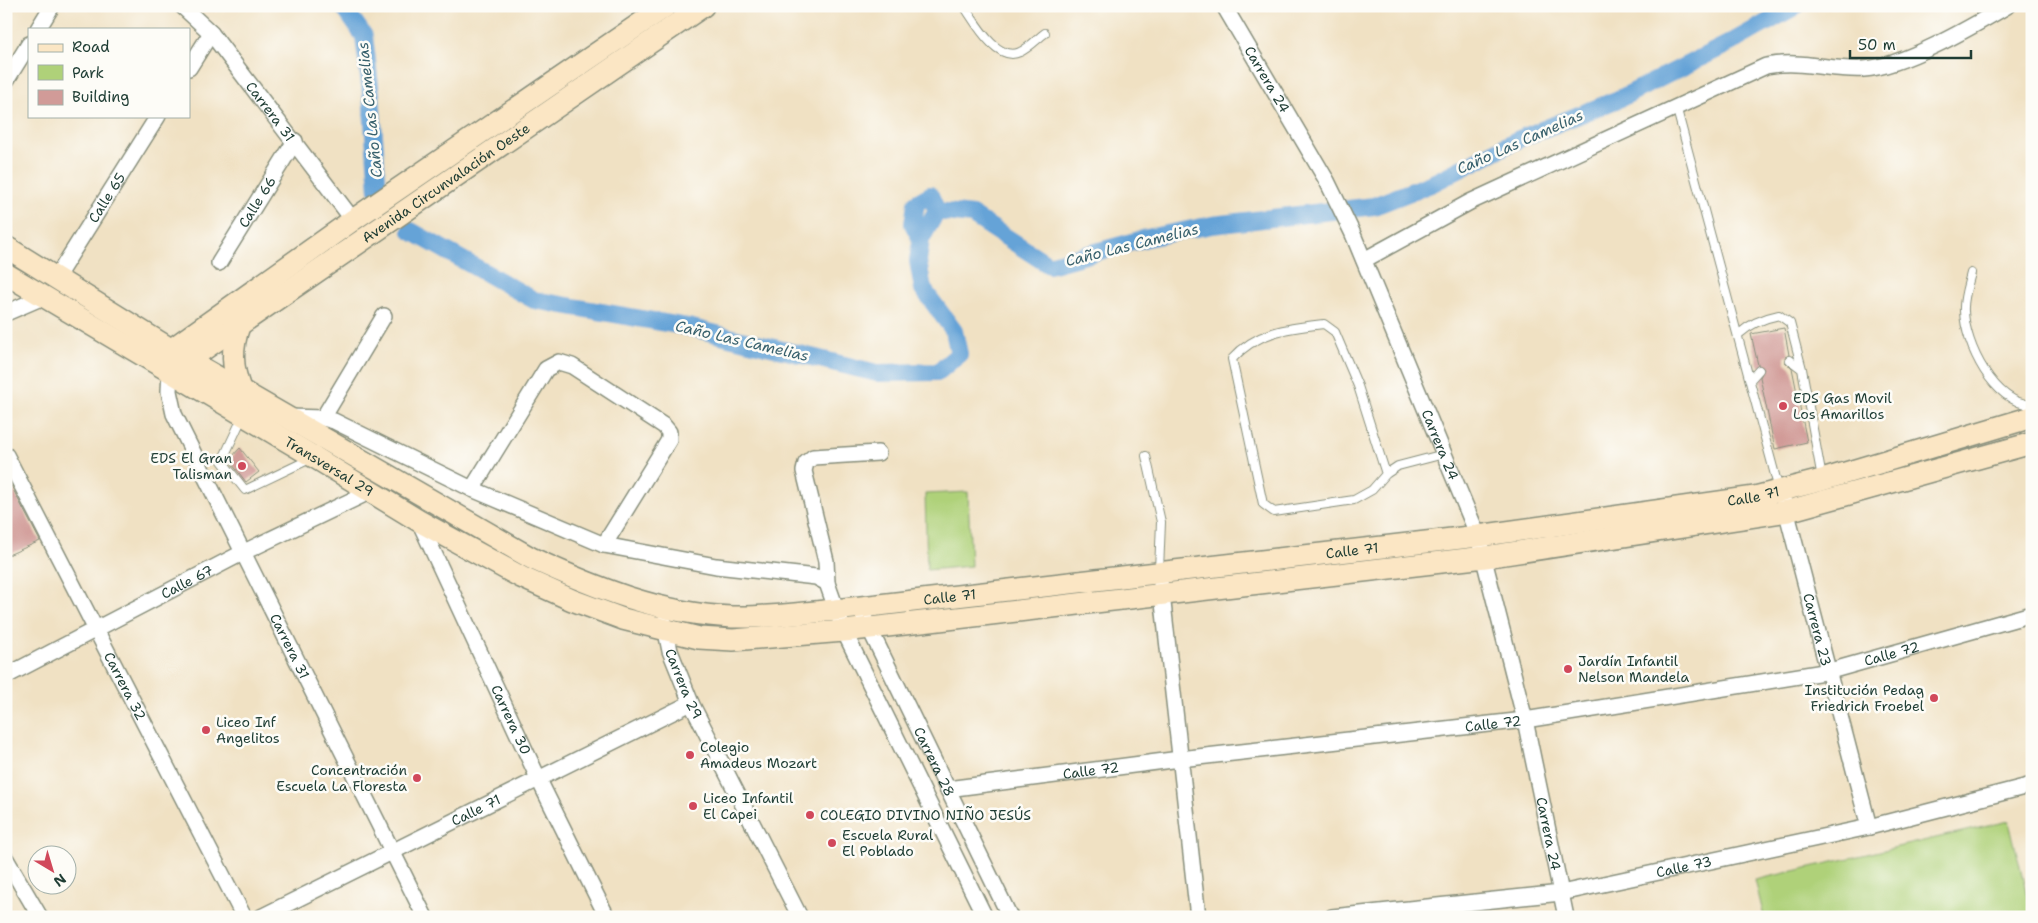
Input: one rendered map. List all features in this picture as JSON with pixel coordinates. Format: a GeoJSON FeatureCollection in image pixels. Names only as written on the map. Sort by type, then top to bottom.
{"type":"FeatureCollection","features":[{"type":"Feature","properties":{"kind":"main road","name":"Avenida Circunvalación Oeste"},"geometry":{"type":"LineString","coordinates":[[179,355],[353,220],[666,6]]}},
{"type":"Feature","properties":{"kind":"main road","name":"Avenida Circunvalación Oeste"},"geometry":{"type":"LineString","coordinates":[[179,355],[239,326],[703,6]]}},
{"type":"Feature","properties":{"kind":"main road","name":"Transversal 29"},"geometry":{"type":"LineString","coordinates":[[6,247],[179,355],[247,403],[314,456],[369,492],[521,577],[572,600],[623,619],[665,631]]}},
{"type":"Feature","properties":{"kind":"main road","name":"Transversal 29"},"geometry":{"type":"LineString","coordinates":[[6,274],[162,367],[247,403],[288,417],[422,497],[531,558],[580,581],[629,599],[662,608]]}},
{"type":"Feature","properties":{"kind":"main road"},"geometry":{"type":"LineString","coordinates":[[239,326],[233,357],[247,403]]}},
{"type":"Feature","properties":{"kind":"main road"},"geometry":{"type":"LineString","coordinates":[[162,367],[179,355]]}},
{"type":"Feature","properties":{"kind":"main road","name":"Calle 71"},"geometry":{"type":"LineString","coordinates":[[662,608],[733,617],[835,610],[1478,536],[1755,497],[1822,480],[2032,417]]}},
{"type":"Feature","properties":{"kind":"main road","name":"Calle 71"},"geometry":{"type":"LineString","coordinates":[[665,631],[699,638],[733,640],[844,631],[1484,557],[1788,511],[2032,443]]}},
{"type":"Feature","properties":{"kind":"street"},"geometry":{"type":"LineString","coordinates":[[39,28],[52,6]]}},
{"type":"Feature","properties":{"kind":"street","name":"Carrera 31"},"geometry":{"type":"LineString","coordinates":[[182,6],[211,33],[295,141],[353,220]]}},
{"type":"Feature","properties":{"kind":"street","name":"Carrera 24"},"geometry":{"type":"LineString","coordinates":[[1224,6],[1327,181],[1352,232],[1478,536],[1525,720],[1566,917]]}},
{"type":"Feature","properties":{"kind":"street"},"geometry":{"type":"LineString","coordinates":[[1364,260],[1470,202],[1766,66],[1786,62],[1865,69],[1900,60],[2007,6]]}},
{"type":"Feature","properties":{"kind":"street"},"geometry":{"type":"LineString","coordinates":[[190,66],[211,33]]}},
{"type":"Feature","properties":{"kind":"street"},"geometry":{"type":"LineString","coordinates":[[6,81],[28,46]]}},
{"type":"Feature","properties":{"kind":"street","name":"Calle 65"},"geometry":{"type":"LineString","coordinates":[[56,278],[157,118]]}},
{"type":"Feature","properties":{"kind":"street","name":"Calle 66"},"geometry":{"type":"LineString","coordinates":[[219,263],[295,141]]}},
{"type":"Feature","properties":{"kind":"street"},"geometry":{"type":"LineString","coordinates":[[6,313],[43,297]]}},
{"type":"Feature","properties":{"kind":"street"},"geometry":{"type":"LineString","coordinates":[[323,418],[384,316]]}},
{"type":"Feature","properties":{"kind":"street"},"geometry":{"type":"LineString","coordinates":[[472,489],[546,369],[559,362],[572,366],[664,426],[669,432],[669,440],[657,461],[604,545]]}},
{"type":"Feature","properties":{"kind":"street","name":"Carrera 31"},"geometry":{"type":"LineString","coordinates":[[162,367],[174,414],[425,917]]}},
{"type":"Feature","properties":{"kind":"street"},"geometry":{"type":"LineString","coordinates":[[288,417],[323,418],[334,421],[472,489],[604,545],[716,566],[816,577],[827,584]]}},
{"type":"Feature","properties":{"kind":"street","name":"Carrera 28"},"geometry":{"type":"LineString","coordinates":[[878,453],[813,458],[806,463],[804,471],[826,561],[827,584],[844,631],[985,917]]}},
{"type":"Feature","properties":{"kind":"street","name":"Carrera 32"},"geometry":{"type":"LineString","coordinates":[[6,455],[244,917]]}},
{"type":"Feature","properties":{"kind":"street","name":"Carrera 23"},"geometry":{"type":"LineString","coordinates":[[1779,491],[1788,511],[1869,827]]}},
{"type":"Feature","properties":{"kind":"street","name":"Calle 67"},"geometry":{"type":"LineString","coordinates":[[6,676],[244,552],[369,492]]}},
{"type":"Feature","properties":{"kind":"street","name":"Carrera 30"},"geometry":{"type":"LineString","coordinates":[[419,521],[538,780],[607,917]]}},
{"type":"Feature","properties":{"kind":"street"},"geometry":{"type":"LineString","coordinates":[[1159,572],[1198,917]]}},
{"type":"Feature","properties":{"kind":"street","name":"Carrera 28"},"geometry":{"type":"LineString","coordinates":[[859,607],[1010,917]]}},
{"type":"Feature","properties":{"kind":"street","name":"Carrera 29"},"geometry":{"type":"LineString","coordinates":[[662,608],[670,651],[691,703],[800,917]]}},
{"type":"Feature","properties":{"kind":"street","name":"Calle 72"},"geometry":{"type":"LineString","coordinates":[[948,789],[1180,759],[1525,720],[1830,670],[2032,614]]}},
{"type":"Feature","properties":{"kind":"street","name":"Calle 71"},"geometry":{"type":"LineString","coordinates":[[261,917],[691,703]]}},
{"type":"Feature","properties":{"kind":"street","name":"Calle 73"},"geometry":{"type":"LineString","coordinates":[[1332,917],[1561,893],[1869,827],[2032,785]]}},
{"type":"Feature","properties":{"kind":"street"},"geometry":{"type":"LineString","coordinates":[[6,859],[40,917]]}},
{"type":"Feature","properties":{"kind":"lane"},"geometry":{"type":"LineString","coordinates":[[964,6],[993,46],[1005,54],[1019,53],[1045,33]]}},
{"type":"Feature","properties":{"kind":"lane"},"geometry":{"type":"LineString","coordinates":[[1676,106],[1739,334],[1779,491]]}},
{"type":"Feature","properties":{"kind":"lane"},"geometry":{"type":"LineString","coordinates":[[1971,274],[1963,310],[1966,330],[1976,358],[2006,395],[2016,402],[2032,405]]}},
{"type":"Feature","properties":{"kind":"lane"},"geometry":{"type":"LineString","coordinates":[[1739,334],[1764,319],[1779,315],[1790,323],[1802,369],[1822,480]]}},
{"type":"Feature","properties":{"kind":"lane"},"geometry":{"type":"LineString","coordinates":[[1386,474],[1358,386],[1335,332],[1324,324],[1263,335],[1241,348],[1232,359],[1263,504],[1269,509],[1283,512],[1354,500],[1372,490],[1386,474],[1398,466],[1444,454]]}},
{"type":"Feature","properties":{"kind":"lane"},"geometry":{"type":"LineString","coordinates":[[1790,360],[1802,369]]}},
{"type":"Feature","properties":{"kind":"lane"},"geometry":{"type":"LineString","coordinates":[[1750,380],[1758,370]]}},
{"type":"Feature","properties":{"kind":"lane"},"geometry":{"type":"LineString","coordinates":[[247,403],[222,461],[245,490],[314,456]]}},
{"type":"Feature","properties":{"kind":"lane"},"geometry":{"type":"LineString","coordinates":[[1146,456],[1158,503],[1160,522],[1159,572]]}},
{"type":"Feature","properties":{"kind":"green space"},"geometry":{"type":"Polygon","coordinates":[[[968,492],[971,566],[927,570],[925,494],[968,492]]]}},
{"type":"Feature","properties":{"kind":"green space"},"geometry":{"type":"Polygon","coordinates":[[[2009,821],[2032,917],[1764,917],[1755,880],[2009,821]]]}},
{"type":"Feature","properties":{"kind":"building","name":"EDS Gas Movil Los Amarillos"},"geometry":{"type":"Polygon","coordinates":[[[1784,328],[1789,355],[1785,357],[1785,362],[1792,368],[1807,442],[1775,449],[1760,377],[1764,369],[1758,365],[1751,334],[1784,328]]]}},
{"type":"Feature","properties":{"kind":"building","name":"EDS El Gran Talisman"},"geometry":{"type":"Polygon","coordinates":[[[240,448],[259,472],[246,482],[229,460],[240,448]]]}},
{"type":"Feature","properties":{"kind":"building"},"geometry":{"type":"Polygon","coordinates":[[[6,476],[40,541],[6,556],[6,476]]]}},
{"type":"Feature","properties":{"kind":"waterway","name":"Caño Las Camelias"},"geometry":{"type":"LineString","coordinates":[[343,6],[364,36],[371,94],[378,191]]}},
{"type":"Feature","properties":{"kind":"waterway","name":"Caño Las Camelias"},"geometry":{"type":"LineString","coordinates":[[411,231],[534,300],[688,327],[877,373],[938,372],[959,354],[954,331],[923,289],[918,261],[921,239],[937,211],[972,215],[1049,265],[1147,238],[1212,225],[1374,206],[1433,183],[1519,139],[1621,98],[1732,42],[1796,6]]}},
{"type":"Feature","properties":{"kind":"waterway"},"geometry":{"type":"LineString","coordinates":[[921,239],[913,224],[916,203],[930,195],[937,211]]}},
{"type":"Feature","properties":{"kind":"place","name":"EDS Gas Movil Los Amarillos"},"geometry":{"type":"Point","coordinates":[1783,406]}},
{"type":"Feature","properties":{"kind":"place","name":"EDS El Gran Talisman"},"geometry":{"type":"Point","coordinates":[242,466]}},
{"type":"Feature","properties":{"kind":"place","name":"Jardín Infantil Nelson Mandela"},"geometry":{"type":"Point","coordinates":[1568,669]}},
{"type":"Feature","properties":{"kind":"place","name":"Institución Pedag Friedrich Froebel"},"geometry":{"type":"Point","coordinates":[1934,698]}},
{"type":"Feature","properties":{"kind":"place","name":"Liceo Inf Angelitos"},"geometry":{"type":"Point","coordinates":[206,730]}},
{"type":"Feature","properties":{"kind":"place","name":"Colegio Amadeus Mozart"},"geometry":{"type":"Point","coordinates":[690,755]}},
{"type":"Feature","properties":{"kind":"place","name":"Concentración Escuela La Floresta"},"geometry":{"type":"Point","coordinates":[417,778]}},
{"type":"Feature","properties":{"kind":"place","name":"Liceo Infantil El Capei"},"geometry":{"type":"Point","coordinates":[693,806]}},
{"type":"Feature","properties":{"kind":"place","name":"COLEGIO DIVINO NIÑO JESÚS"},"geometry":{"type":"Point","coordinates":[810,815]}},
{"type":"Feature","properties":{"kind":"place","name":"Escuela Rural El Poblado"},"geometry":{"type":"Point","coordinates":[832,843]}}]}
